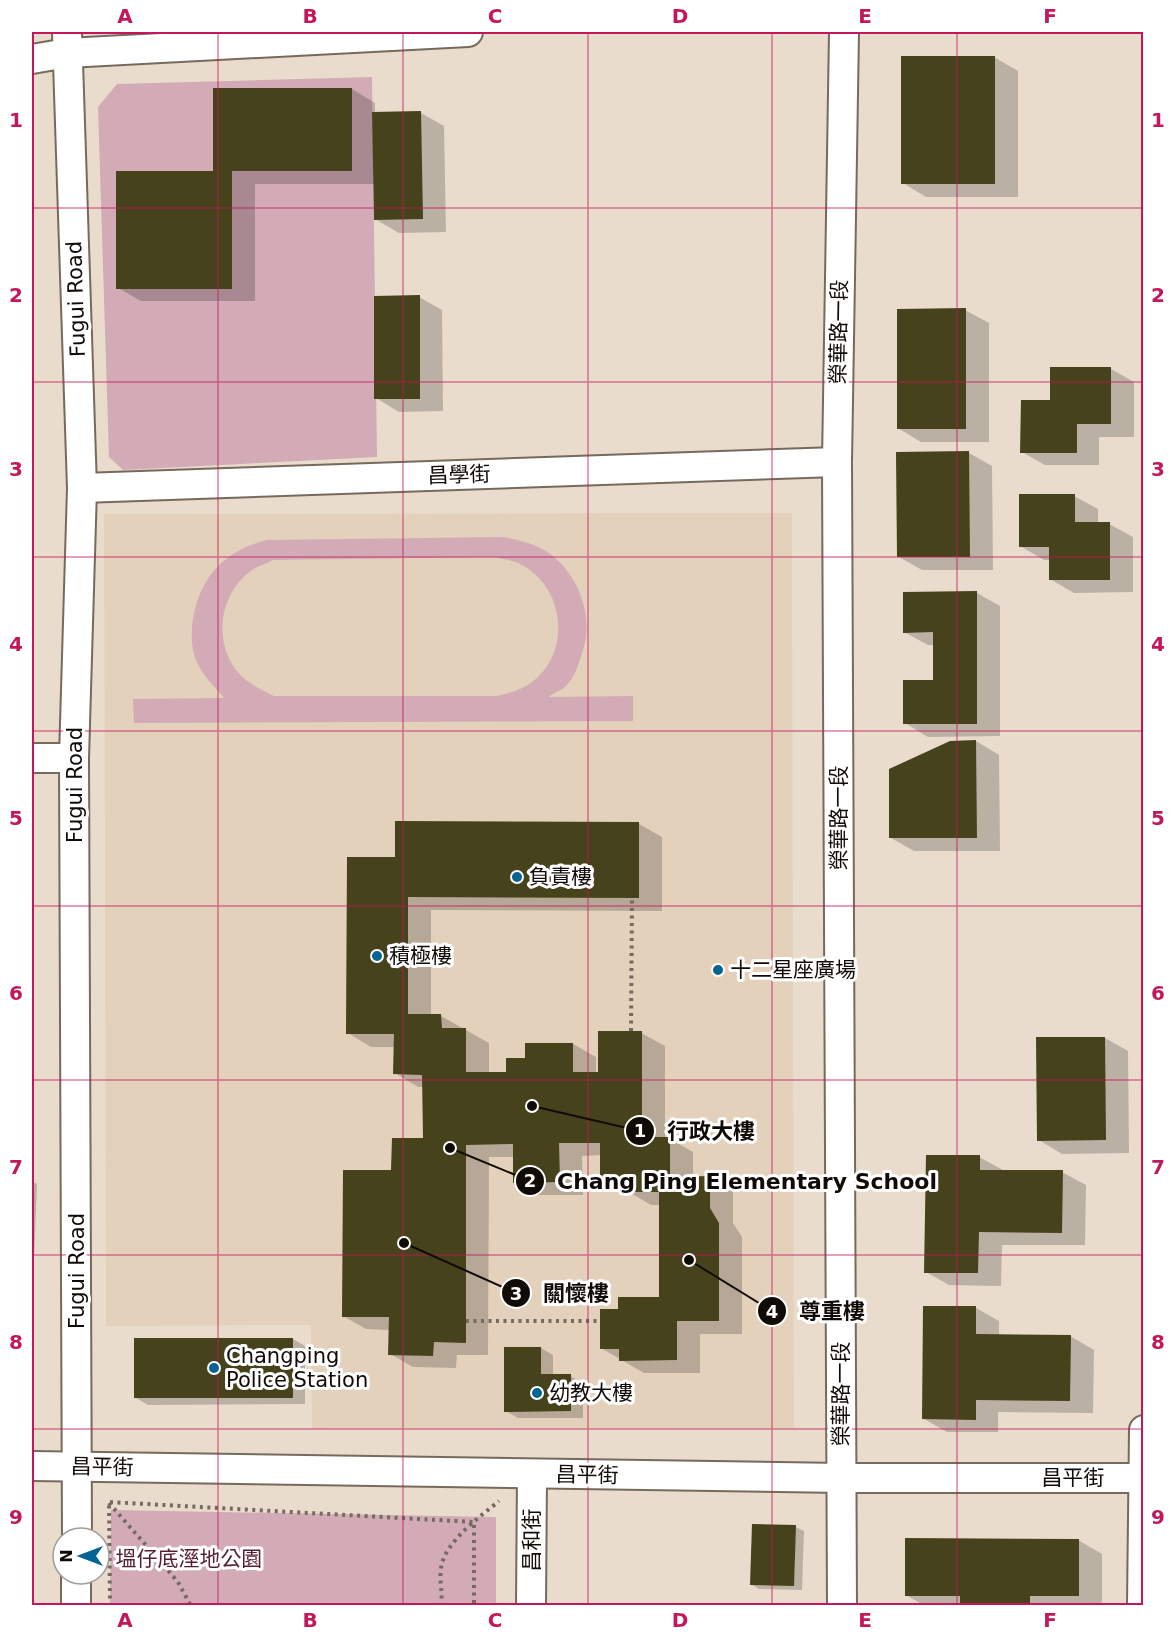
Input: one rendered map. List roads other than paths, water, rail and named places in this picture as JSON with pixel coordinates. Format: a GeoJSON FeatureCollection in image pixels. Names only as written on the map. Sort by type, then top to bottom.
{"type":"FeatureCollection","features":[{"type":"Feature","properties":{"kind":"street"},"geometry":{"type":"LineString","coordinates":[[32,59],[67,42],[468,32]]}},
{"type":"Feature","properties":{"kind":"street","name":"榮華路一段"},"geometry":{"type":"LineString","coordinates":[[842,1605],[837,462],[843,32]]}},
{"type":"Feature","properties":{"kind":"street","name":"Fugui Road"},"geometry":{"type":"LineString","coordinates":[[67,42],[82,488],[74,758],[77,1526]]}},
{"type":"Feature","properties":{"kind":"street","name":"昌學街"},"geometry":{"type":"LineString","coordinates":[[82,488],[837,462]]}},
{"type":"Feature","properties":{"kind":"street"},"geometry":{"type":"LineString","coordinates":[[32,758],[74,758]]}},
{"type":"Feature","properties":{"kind":"street"},"geometry":{"type":"LineString","coordinates":[[1142,1605],[1143,1430]]}},
{"type":"Feature","properties":{"kind":"street","name":"昌平街"},"geometry":{"type":"LineString","coordinates":[[32,1466],[842,1478],[1143,1478]]}},
{"type":"Feature","properties":{"kind":"street","name":"昌和街"},"geometry":{"type":"LineString","coordinates":[[531,1605],[532,1474]]}},
{"type":"Feature","properties":{"kind":"street"},"geometry":{"type":"LineString","coordinates":[[76,1586],[76,1605]]}},
{"type":"Feature","properties":{"kind":"place","name":"負責樓"},"geometry":{"type":"Point","coordinates":[517,877]}},
{"type":"Feature","properties":{"kind":"place","name":"積極樓"},"geometry":{"type":"Point","coordinates":[377,956]}},
{"type":"Feature","properties":{"kind":"place","name":"十二星座廣場"},"geometry":{"type":"Point","coordinates":[718,970]}},
{"type":"Feature","properties":{"kind":"place","name":"行政大樓"},"geometry":{"type":"Point","coordinates":[532,1106]}},
{"type":"Feature","properties":{"kind":"place","name":"Chang Ping Elementary School"},"geometry":{"type":"Point","coordinates":[450,1148]}},
{"type":"Feature","properties":{"kind":"place","name":"關懷樓"},"geometry":{"type":"Point","coordinates":[404,1243]}},
{"type":"Feature","properties":{"kind":"place","name":"尊重樓"},"geometry":{"type":"Point","coordinates":[689,1260]}},
{"type":"Feature","properties":{"kind":"place","name":"Changping Police Station"},"geometry":{"type":"Point","coordinates":[214,1368]}},
{"type":"Feature","properties":{"kind":"place","name":"幼教大樓"},"geometry":{"type":"Point","coordinates":[537,1393]}},
{"type":"Feature","properties":{"kind":"park label","name":"塭仔底溼地公園"},"geometry":{"type":"Point","coordinates":[189,1559]}}]}
